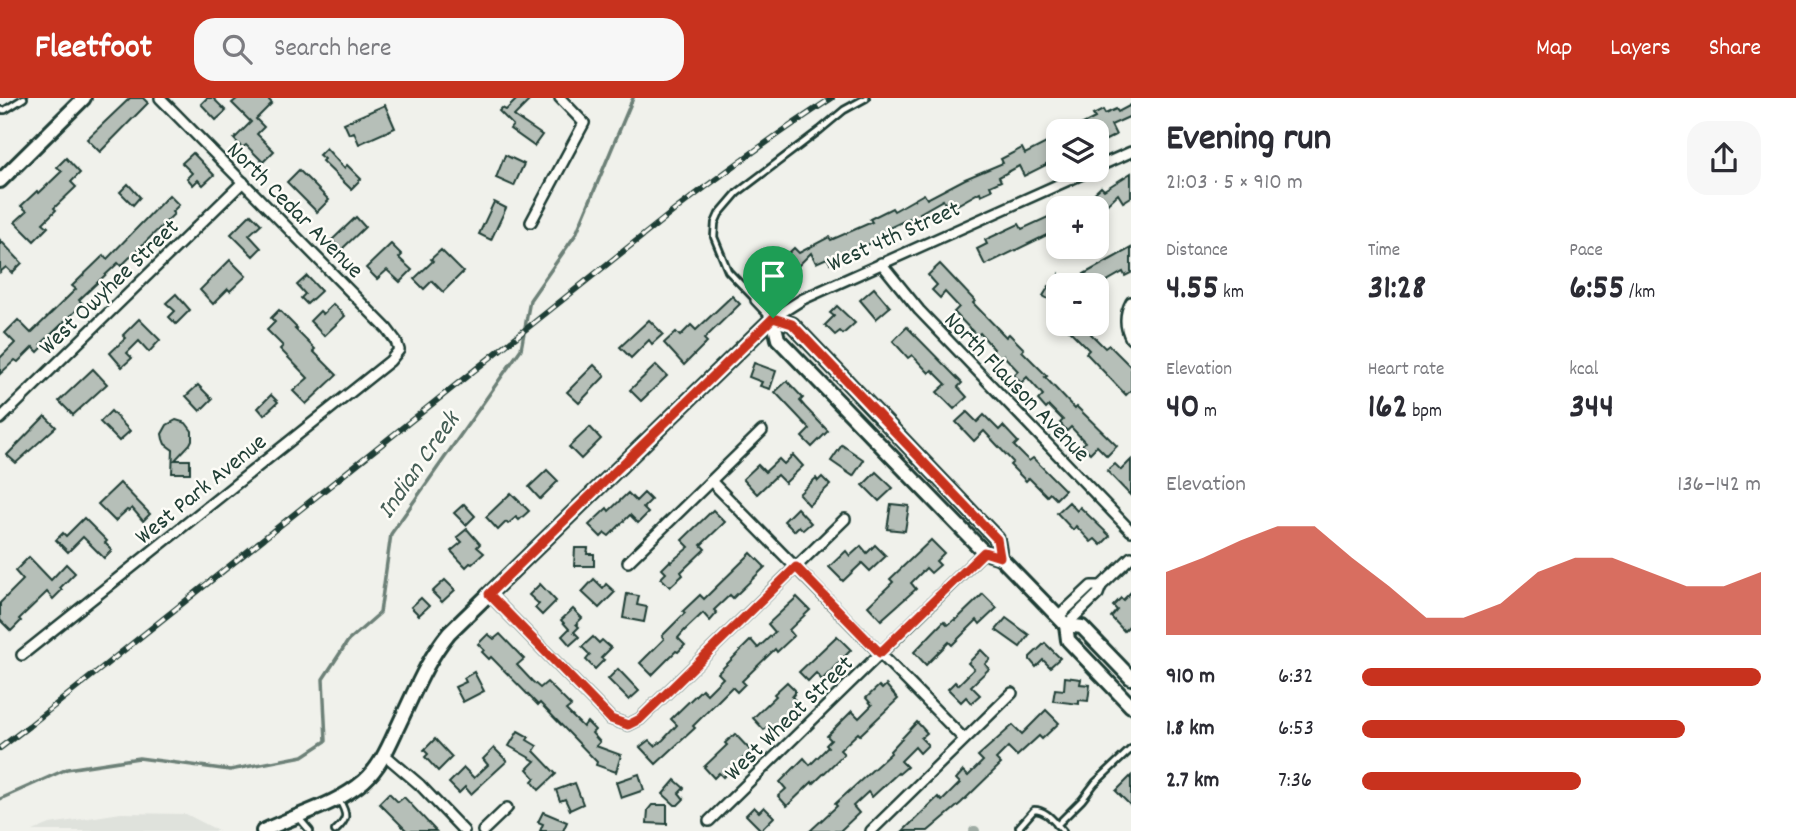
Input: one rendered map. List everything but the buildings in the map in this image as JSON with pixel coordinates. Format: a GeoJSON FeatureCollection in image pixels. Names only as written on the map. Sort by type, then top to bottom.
{"type":"FeatureCollection","features":[{"type":"Feature","properties":{"kind":"main road"},"geometry":{"type":"LineString","coordinates":[[0,181],[84,98]]}},
{"type":"Feature","properties":{"kind":"main road"},"geometry":{"type":"LineString","coordinates":[[773,318],[778,339],[984,552],[1000,557],[1062,621],[1068,640],[1131,706]]}},
{"type":"Feature","properties":{"kind":"main road"},"geometry":{"type":"LineString","coordinates":[[773,318],[792,324],[979,519],[997,539],[1000,557]]}},
{"type":"Feature","properties":{"kind":"main road","name":"West 4th Street"},"geometry":{"type":"LineString","coordinates":[[263,831],[338,799],[365,780],[385,755],[425,669],[449,633],[773,318]]}},
{"type":"Feature","properties":{"kind":"main road"},"geometry":{"type":"LineString","coordinates":[[1062,621],[1082,627],[1131,678]]}},
{"type":"Feature","properties":{"kind":"street","name":"North Cedar Avenue"},"geometry":{"type":"LineString","coordinates":[[160,98],[387,329],[399,350]]}},
{"type":"Feature","properties":{"kind":"street"},"geometry":{"type":"LineString","coordinates":[[531,222],[584,123],[560,98]]}},
{"type":"Feature","properties":{"kind":"street"},"geometry":{"type":"LineString","coordinates":[[1109,162],[1131,152]]}},
{"type":"Feature","properties":{"kind":"street","name":"West Owyhee Street"},"geometry":{"type":"LineString","coordinates":[[0,419],[243,182]]}},
{"type":"Feature","properties":{"kind":"street","name":"West 4th Street"},"geometry":{"type":"LineString","coordinates":[[773,318],[803,299],[1064,182]]}},
{"type":"Feature","properties":{"kind":"street","name":"North Flauson Avenue"},"geometry":{"type":"LineString","coordinates":[[881,263],[919,310],[1131,531]]}},
{"type":"Feature","properties":{"kind":"street"},"geometry":{"type":"LineString","coordinates":[[756,300],[773,318]]}},
{"type":"Feature","properties":{"kind":"street"},"geometry":{"type":"LineString","coordinates":[[1131,302],[1125,317],[1126,330],[1131,339]]}},
{"type":"Feature","properties":{"kind":"street","name":"West Park Avenue"},"geometry":{"type":"LineString","coordinates":[[22,655],[390,361],[399,350]]}},
{"type":"Feature","properties":{"kind":"street"},"geometry":{"type":"LineString","coordinates":[[628,562],[762,431]]}},
{"type":"Feature","properties":{"kind":"street"},"geometry":{"type":"LineString","coordinates":[[711,481],[964,739]]}},
{"type":"Feature","properties":{"kind":"street"},"geometry":{"type":"LineString","coordinates":[[489,594],[611,719],[628,725],[640,719],[845,519]]}},
{"type":"Feature","properties":{"kind":"street","name":"West Wheat Street"},"geometry":{"type":"LineString","coordinates":[[709,821],[984,552]]}},
{"type":"Feature","properties":{"kind":"street"},"geometry":{"type":"LineString","coordinates":[[1062,621],[1098,594],[1101,586],[1131,557]]}},
{"type":"Feature","properties":{"kind":"street"},"geometry":{"type":"LineString","coordinates":[[871,831],[1012,693]]}},
{"type":"Feature","properties":{"kind":"street"},"geometry":{"type":"LineString","coordinates":[[385,755],[420,785],[464,831]]}},
{"type":"Feature","properties":{"kind":"street"},"geometry":{"type":"LineString","coordinates":[[483,831],[507,808]]}},
{"type":"Feature","properties":{"kind":"lane"},"geometry":{"type":"LineString","coordinates":[[0,110],[5,110],[24,98]]}},
{"type":"Feature","properties":{"kind":"lane"},"geometry":{"type":"LineString","coordinates":[[756,300],[728,271],[714,237],[719,214],[737,193],[844,110],[866,98]]}},
{"type":"Feature","properties":{"kind":"lane"},"geometry":{"type":"LineString","coordinates":[[1058,825],[1131,748]]}},
{"type":"Feature","properties":{"kind":"lane"},"geometry":{"type":"LineString","coordinates":[[335,831],[345,819],[345,809],[338,799]]}},
{"type":"Feature","properties":{"kind":"lane"},"geometry":{"type":"LineString","coordinates":[[1021,831],[1019,827],[1022,822],[1034,810],[1044,811],[1063,831]]}},
{"type":"Feature","properties":{"kind":"lane"},"geometry":{"type":"LineString","coordinates":[[298,816],[310,831]]}},
{"type":"Feature","properties":{"kind":"shaded area"},"geometry":{"type":"Polygon","coordinates":[[[121,813],[186,814],[219,831],[33,831],[50,824],[121,813]]]}},
{"type":"Feature","properties":{"kind":"waterway","name":"Indian Creek"},"geometry":{"type":"LineString","coordinates":[[0,799],[67,769],[139,758],[230,770],[303,756],[326,741],[323,679],[348,641],[380,613],[391,534],[521,349],[530,300],[576,234],[633,98]]}},
{"type":"Feature","properties":{"kind":"railway"},"geometry":{"type":"LineString","coordinates":[[0,748],[675,210],[752,152],[832,98]]}},
{"type":"Feature","properties":{"kind":"route"},"geometry":{"type":"LineString","coordinates":[[773,318],[792,324],[997,539],[1000,557],[984,552],[880,653],[796,567],[640,719],[628,725],[611,719],[489,594],[773,318]]}}]}
